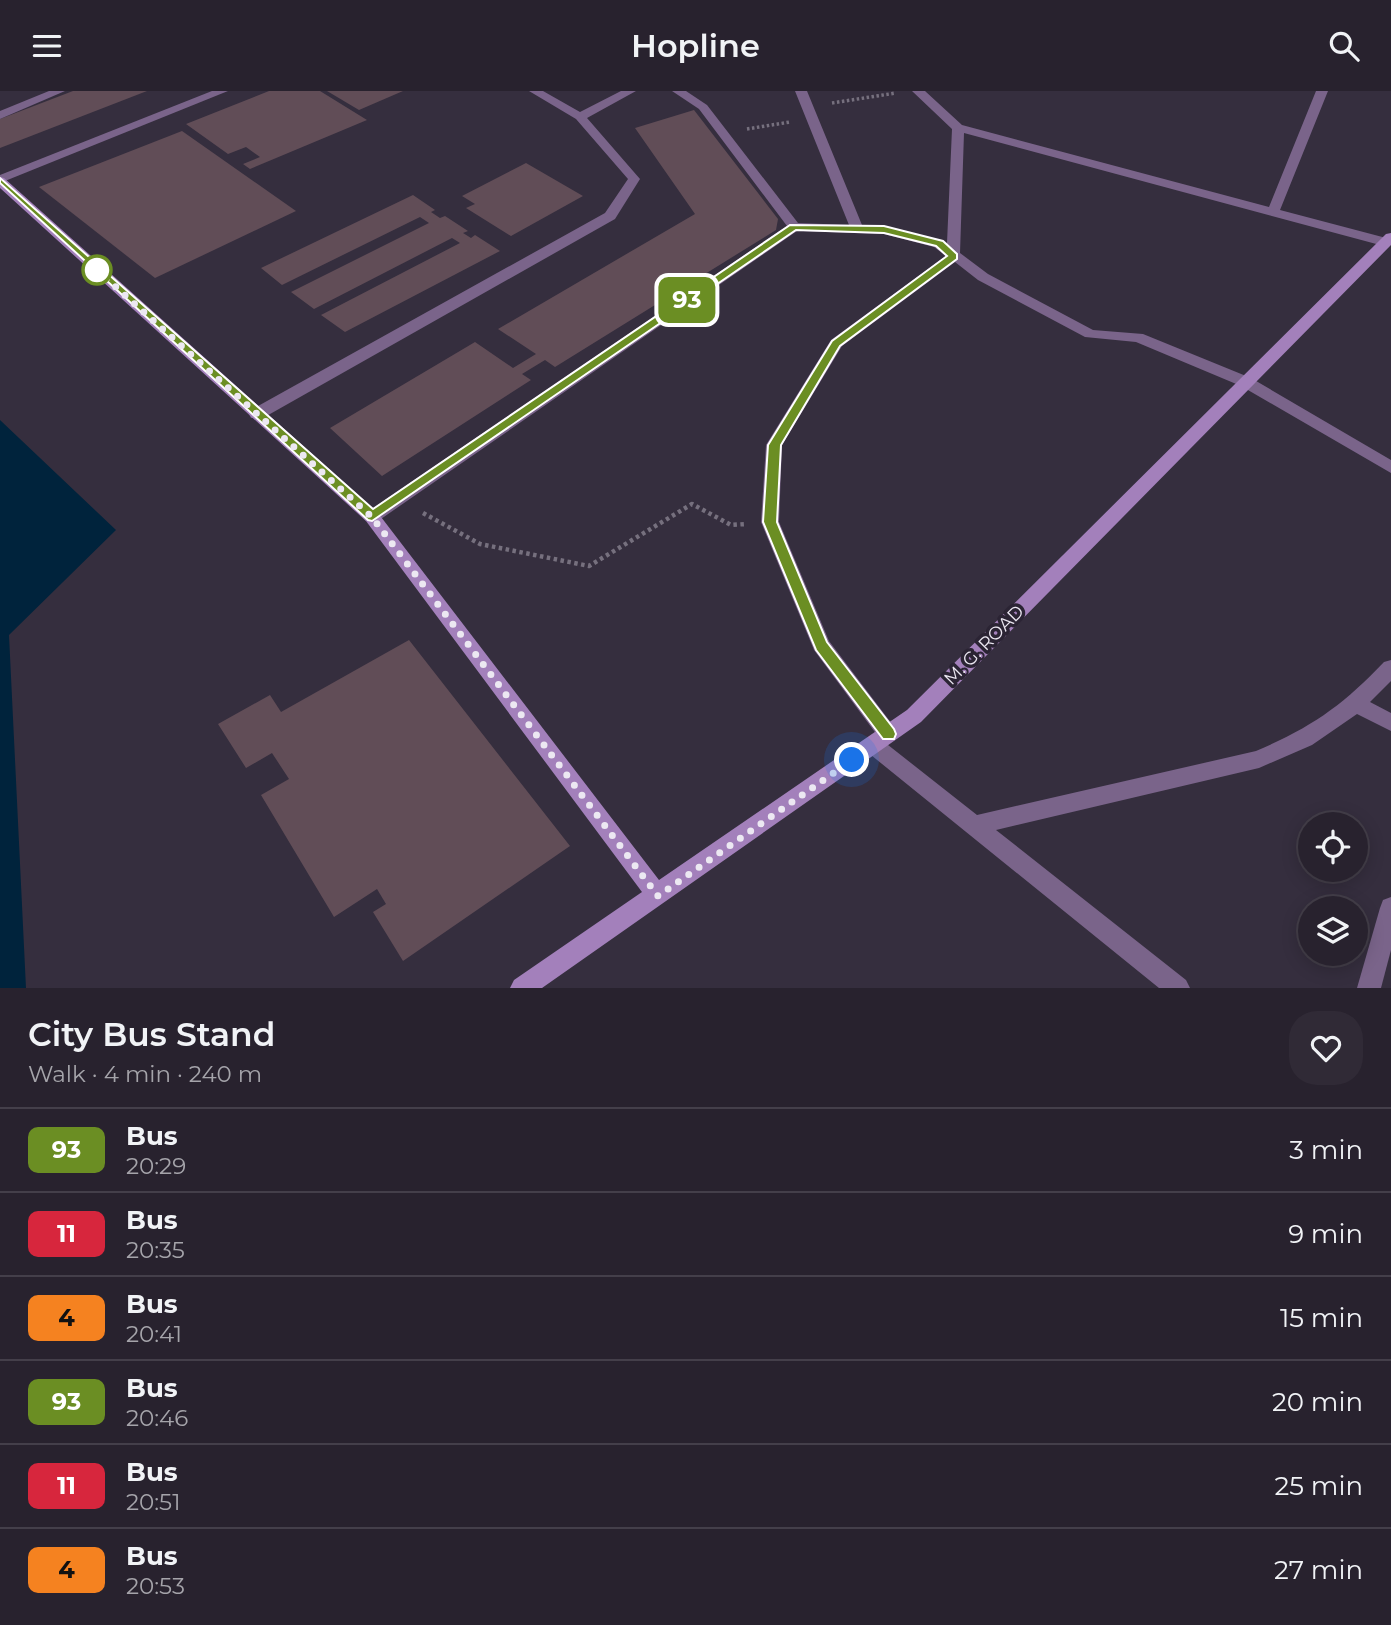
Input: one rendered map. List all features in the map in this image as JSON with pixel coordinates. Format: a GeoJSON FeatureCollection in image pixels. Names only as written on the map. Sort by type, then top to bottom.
{"type":"FeatureCollection","features":[{"type":"Feature","properties":{"kind":"main road"},"geometry":{"type":"LineString","coordinates":[[1,183],[372,517],[658,896]]}},
{"type":"Feature","properties":{"kind":"main road","name":"M. G. ROAD"},"geometry":{"type":"LineString","coordinates":[[522,988],[914,716],[1388,239]]}},
{"type":"Feature","properties":{"kind":"street"},"geometry":{"type":"LineString","coordinates":[[0,115],[59,91]]}},
{"type":"Feature","properties":{"kind":"street"},"geometry":{"type":"LineString","coordinates":[[1,183],[222,91]]}},
{"type":"Feature","properties":{"kind":"street"},"geometry":{"type":"LineString","coordinates":[[257,414],[610,216],[635,179],[580,117],[535,91]]}},
{"type":"Feature","properties":{"kind":"street"},"geometry":{"type":"LineString","coordinates":[[580,117],[630,91]]}},
{"type":"Feature","properties":{"kind":"street"},"geometry":{"type":"LineString","coordinates":[[678,91],[703,107],[794,227]]}},
{"type":"Feature","properties":{"kind":"street"},"geometry":{"type":"LineString","coordinates":[[801,91],[857,229]]}},
{"type":"Feature","properties":{"kind":"street"},"geometry":{"type":"LineString","coordinates":[[918,91],[958,128],[1273,212],[1388,239]]}},
{"type":"Feature","properties":{"kind":"street"},"geometry":{"type":"LineString","coordinates":[[1273,212],[1322,91]]}},
{"type":"Feature","properties":{"kind":"street"},"geometry":{"type":"LineString","coordinates":[[953,257],[958,128]]}},
{"type":"Feature","properties":{"kind":"street"},"geometry":{"type":"LineString","coordinates":[[372,517],[794,227],[884,230],[939,244],[983,277],[1090,334],[1138,337],[1172,349],[1246,382],[1391,467]]}},
{"type":"Feature","properties":{"kind":"street"},"geometry":{"type":"LineString","coordinates":[[953,257],[836,343],[774,445],[770,522],[821,645],[881,739],[974,824],[1178,988]]}},
{"type":"Feature","properties":{"kind":"street"},"geometry":{"type":"LineString","coordinates":[[974,824],[1259,759],[1305,739],[1356,704],[1391,668]]}},
{"type":"Feature","properties":{"kind":"street"},"geometry":{"type":"LineString","coordinates":[[1356,704],[1391,723]]}},
{"type":"Feature","properties":{"kind":"street"},"geometry":{"type":"LineString","coordinates":[[1369,988],[1391,908]]}},
{"type":"Feature","properties":{"kind":"path"},"geometry":{"type":"LineString","coordinates":[[723,133],[898,93]]}},
{"type":"Feature","properties":{"kind":"path"},"geometry":{"type":"LineString","coordinates":[[397,499],[480,544],[589,566],[692,504],[731,525],[770,522]]}},
{"type":"Feature","properties":{"kind":"water"},"geometry":{"type":"Polygon","coordinates":[[[0,420],[116,530],[9,635],[26,988],[0,988],[0,420]]]}},
{"type":"Feature","properties":{"kind":"building"},"geometry":{"type":"Polygon","coordinates":[[[73,91],[147,91],[0,148],[0,119],[73,91]]]}},
{"type":"Feature","properties":{"kind":"building"},"geometry":{"type":"Polygon","coordinates":[[[269,91],[320,91],[367,120],[250,169],[243,164],[260,157],[246,147],[228,154],[186,124],[269,91]]]}},
{"type":"Feature","properties":{"kind":"building"},"geometry":{"type":"Polygon","coordinates":[[[327,91],[403,91],[359,110],[327,91]]]}},
{"type":"Feature","properties":{"kind":"building"},"geometry":{"type":"Polygon","coordinates":[[[694,110],[778,219],[776,230],[555,367],[545,360],[522,374],[531,380],[382,476],[330,428],[475,342],[513,368],[536,354],[498,329],[695,214],[635,128],[694,110]]]}},
{"type":"Feature","properties":{"kind":"building"},"geometry":{"type":"Polygon","coordinates":[[[182,131],[296,211],[155,278],[39,187],[182,131]]]}},
{"type":"Feature","properties":{"kind":"building"},"geometry":{"type":"Polygon","coordinates":[[[526,163],[583,196],[511,236],[466,208],[475,204],[462,196],[526,163]]]}},
{"type":"Feature","properties":{"kind":"building"},"geometry":{"type":"Polygon","coordinates":[[[413,195],[435,210],[431,212],[440,218],[445,216],[468,231],[463,233],[471,238],[475,235],[500,251],[345,332],[321,315],[460,243],[452,238],[314,309],[291,292],[429,223],[420,217],[282,285],[261,268],[413,195]]]}},
{"type":"Feature","properties":{"kind":"building"},"geometry":{"type":"Polygon","coordinates":[[[409,640],[570,846],[403,961],[373,912],[386,904],[377,889],[334,917],[261,795],[289,779],[272,753],[246,768],[218,724],[270,695],[281,712],[409,640]]]}},
{"type":"Feature","properties":{"kind":"bus line","name":"93"},"geometry":{"type":"LineString","coordinates":[[0,181],[372,517],[794,227],[884,230],[939,244],[953,257],[836,343],[774,445],[770,522],[821,645],[888,734]]}},
{"type":"Feature","properties":{"kind":"route"},"geometry":{"type":"LineString","coordinates":[[97,270],[372,517],[658,896],[852,760]]}}]}
